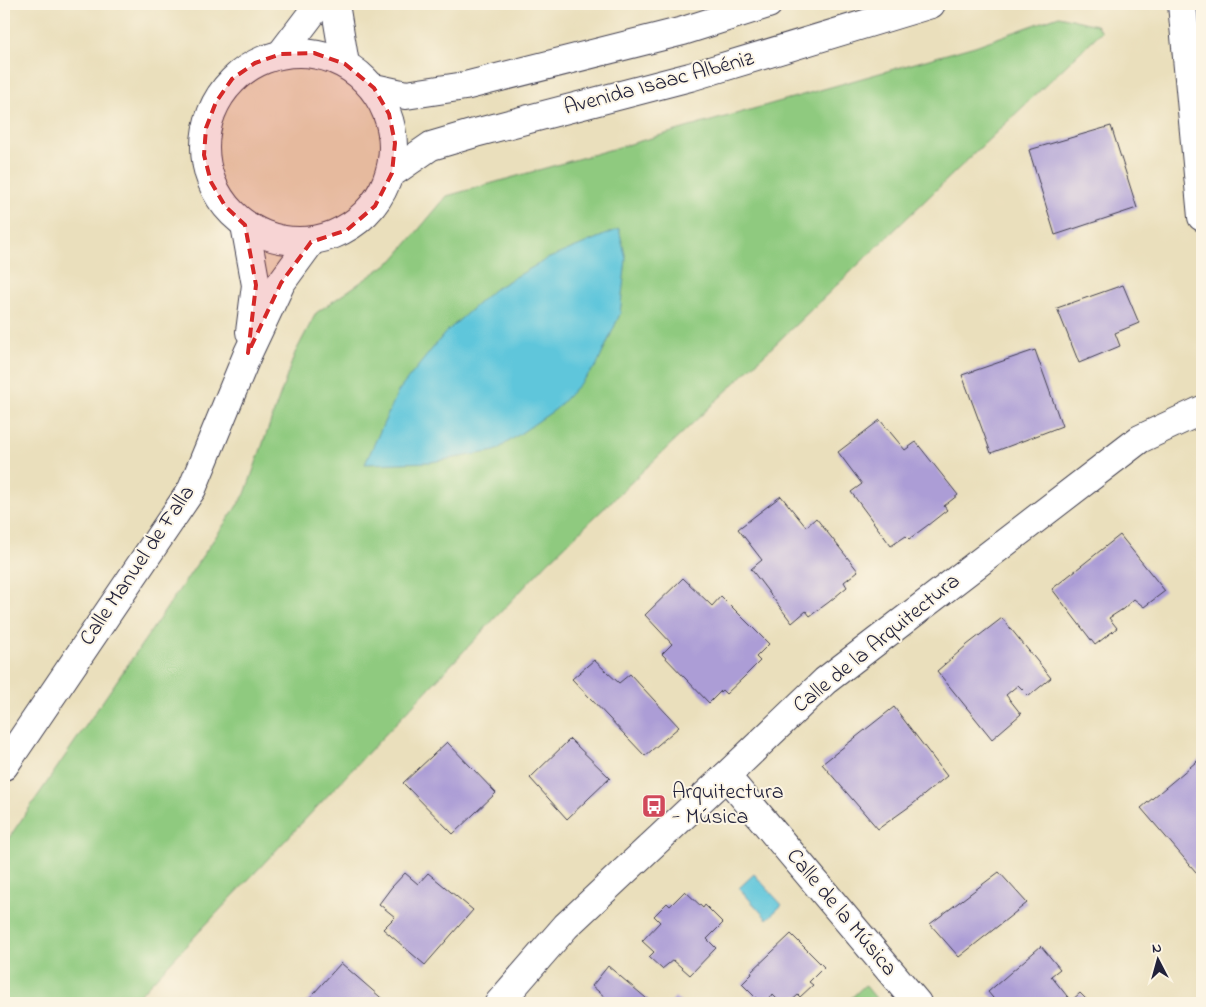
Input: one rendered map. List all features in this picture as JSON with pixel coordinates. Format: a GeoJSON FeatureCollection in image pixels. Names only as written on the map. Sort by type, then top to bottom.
{"type":"FeatureCollection","features":[{"type":"Feature","properties":{"kind":"street"},"geometry":{"type":"LineString","coordinates":[[281,54],[318,4]]}},
{"type":"Feature","properties":{"kind":"street"},"geometry":{"type":"LineString","coordinates":[[335,4],[345,64]]}},
{"type":"Feature","properties":{"kind":"street","name":"Avenida Isaac Albéniz"},"geometry":{"type":"LineString","coordinates":[[374,88],[406,94],[465,86],[683,31],[768,4]]}},
{"type":"Feature","properties":{"kind":"street","name":"Avenida Isaac Albéniz"},"geometry":{"type":"LineString","coordinates":[[392,173],[431,146],[690,77],[931,4]]}},
{"type":"Feature","properties":{"kind":"street"},"geometry":{"type":"LineString","coordinates":[[1182,4],[1202,217]]}},
{"type":"Feature","properties":{"kind":"street"},"geometry":{"type":"LineString","coordinates":[[314,53],[345,64],[374,88],[389,114],[395,143],[392,173],[375,206],[346,230],[311,242],[288,242],[266,236],[245,225],[225,206],[211,182],[204,155],[206,128],[216,102],[232,80],[255,64],[281,54],[314,53]]}},
{"type":"Feature","properties":{"kind":"street","name":"Calle Manuel de Falla"},"geometry":{"type":"LineString","coordinates":[[245,225],[256,284],[248,353]]}},
{"type":"Feature","properties":{"kind":"street","name":"Calle Manuel de Falla"},"geometry":{"type":"LineString","coordinates":[[4,766],[192,489],[248,353],[281,283],[311,242]]}},
{"type":"Feature","properties":{"kind":"street","name":"Calle de la Arquitectura"},"geometry":{"type":"LineString","coordinates":[[499,1003],[566,926],[825,681],[1140,439],[1202,410]]}},
{"type":"Feature","properties":{"kind":"street","name":"Calle de la Música"},"geometry":{"type":"LineString","coordinates":[[726,776],[917,1003]]}},
{"type":"Feature","properties":{"kind":"highlighted area"},"geometry":{"type":"Polygon","coordinates":[[[314,53],[345,64],[374,88],[389,114],[395,143],[392,173],[375,206],[347,230],[311,242],[281,283],[248,353],[256,285],[245,225],[225,206],[211,182],[204,155],[206,128],[216,102],[232,79],[255,63],[281,54],[314,53]]]}},
{"type":"Feature","properties":{"kind":"green space"},"geometry":{"type":"Polygon","coordinates":[[[1059,16],[1096,25],[1102,31],[547,563],[132,1003],[4,1003],[4,845],[245,494],[295,353],[316,313],[393,260],[447,196],[975,46],[1059,16]]]}},
{"type":"Feature","properties":{"kind":"green space"},"geometry":{"type":"Polygon","coordinates":[[[865,985],[880,1003],[846,1003],[865,985]]]}},
{"type":"Feature","properties":{"kind":"water"},"geometry":{"type":"Polygon","coordinates":[[[619,229],[626,259],[620,314],[597,365],[556,409],[495,451],[431,462],[365,464],[399,390],[445,333],[493,290],[547,259],[619,229]]]}},
{"type":"Feature","properties":{"kind":"water"},"geometry":{"type":"Polygon","coordinates":[[[754,874],[782,905],[767,919],[739,888],[754,874]]]}},
{"type":"Feature","properties":{"kind":"building"},"geometry":{"type":"Polygon","coordinates":[[[1111,126],[1137,208],[1055,235],[1029,150],[1111,126]]]}},
{"type":"Feature","properties":{"kind":"building"},"geometry":{"type":"Polygon","coordinates":[[[1123,285],[1139,323],[1115,333],[1120,346],[1079,363],[1057,308],[1123,285]]]}},
{"type":"Feature","properties":{"kind":"building"},"geometry":{"type":"Polygon","coordinates":[[[1035,350],[1062,426],[991,453],[962,375],[1035,350]]]}},
{"type":"Feature","properties":{"kind":"building"},"geometry":{"type":"Polygon","coordinates":[[[880,420],[905,450],[916,442],[958,495],[944,506],[947,510],[928,525],[909,539],[906,536],[891,546],[851,492],[862,484],[838,452],[880,420]]]}},
{"type":"Feature","properties":{"kind":"building"},"geometry":{"type":"Polygon","coordinates":[[[781,496],[806,527],[816,518],[858,571],[844,582],[847,587],[829,602],[810,616],[806,611],[792,623],[751,569],[762,560],[738,529],[781,496]]]}},
{"type":"Feature","properties":{"kind":"building"},"geometry":{"type":"Polygon","coordinates":[[[1120,535],[1165,591],[1144,607],[1134,599],[1109,618],[1117,628],[1095,645],[1052,589],[1120,535]]]}},
{"type":"Feature","properties":{"kind":"building"},"geometry":{"type":"Polygon","coordinates":[[[683,578],[712,606],[721,596],[769,644],[756,657],[760,661],[743,678],[726,694],[722,690],[709,703],[662,654],[672,644],[645,615],[683,578]]]}},
{"type":"Feature","properties":{"kind":"building"},"geometry":{"type":"Polygon","coordinates":[[[1002,618],[1051,678],[1029,696],[1018,685],[1006,695],[1021,714],[992,739],[937,671],[1002,618]]]}},
{"type":"Feature","properties":{"kind":"building"},"geometry":{"type":"Polygon","coordinates":[[[594,660],[619,683],[630,674],[679,727],[645,756],[572,679],[594,660]]]}},
{"type":"Feature","properties":{"kind":"building"},"geometry":{"type":"Polygon","coordinates":[[[894,707],[947,776],[878,829],[822,764],[894,707]]]}},
{"type":"Feature","properties":{"kind":"building"},"geometry":{"type":"Polygon","coordinates":[[[570,739],[610,778],[567,819],[530,778],[570,739]]]}},
{"type":"Feature","properties":{"kind":"building"},"geometry":{"type":"Polygon","coordinates":[[[447,742],[496,793],[453,834],[403,783],[447,742]]]}},
{"type":"Feature","properties":{"kind":"building"},"geometry":{"type":"Polygon","coordinates":[[[1202,757],[1202,879],[1141,808],[1202,757]]]}},
{"type":"Feature","properties":{"kind":"building"},"geometry":{"type":"Polygon","coordinates":[[[999,872],[1027,903],[959,957],[930,924],[999,872]]]}},
{"type":"Feature","properties":{"kind":"building"},"geometry":{"type":"Polygon","coordinates":[[[405,873],[418,884],[428,873],[473,910],[425,965],[383,929],[395,917],[379,904],[405,873]]]}},
{"type":"Feature","properties":{"kind":"building"},"geometry":{"type":"Polygon","coordinates":[[[685,891],[703,908],[705,905],[723,923],[707,939],[716,948],[690,975],[673,960],[662,969],[649,957],[654,952],[642,941],[660,922],[654,916],[667,903],[670,906],[685,891]]]}},
{"type":"Feature","properties":{"kind":"building"},"geometry":{"type":"Polygon","coordinates":[[[791,934],[824,967],[809,982],[813,985],[800,997],[798,995],[789,1003],[781,1003],[773,995],[761,1003],[742,984],[752,974],[751,972],[791,934]]]}},
{"type":"Feature","properties":{"kind":"building"},"geometry":{"type":"Polygon","coordinates":[[[1041,946],[1060,969],[1051,976],[1071,1001],[1080,993],[1090,1003],[997,1003],[988,992],[1041,946]]]}},
{"type":"Feature","properties":{"kind":"building"},"geometry":{"type":"Polygon","coordinates":[[[341,963],[387,1003],[305,1003],[341,963]]]}},
{"type":"Feature","properties":{"kind":"building"},"geometry":{"type":"Polygon","coordinates":[[[608,966],[652,1003],[599,1003],[605,997],[592,986],[608,966]]]}},
{"type":"Feature","properties":{"kind":"building"},"geometry":{"type":"Polygon","coordinates":[[[675,997],[682,1003],[670,1003],[675,997]]]}},
{"type":"Feature","properties":{"kind":"place","name":"Arquitectura - Música"},"geometry":{"type":"Point","coordinates":[654,806]}}]}
